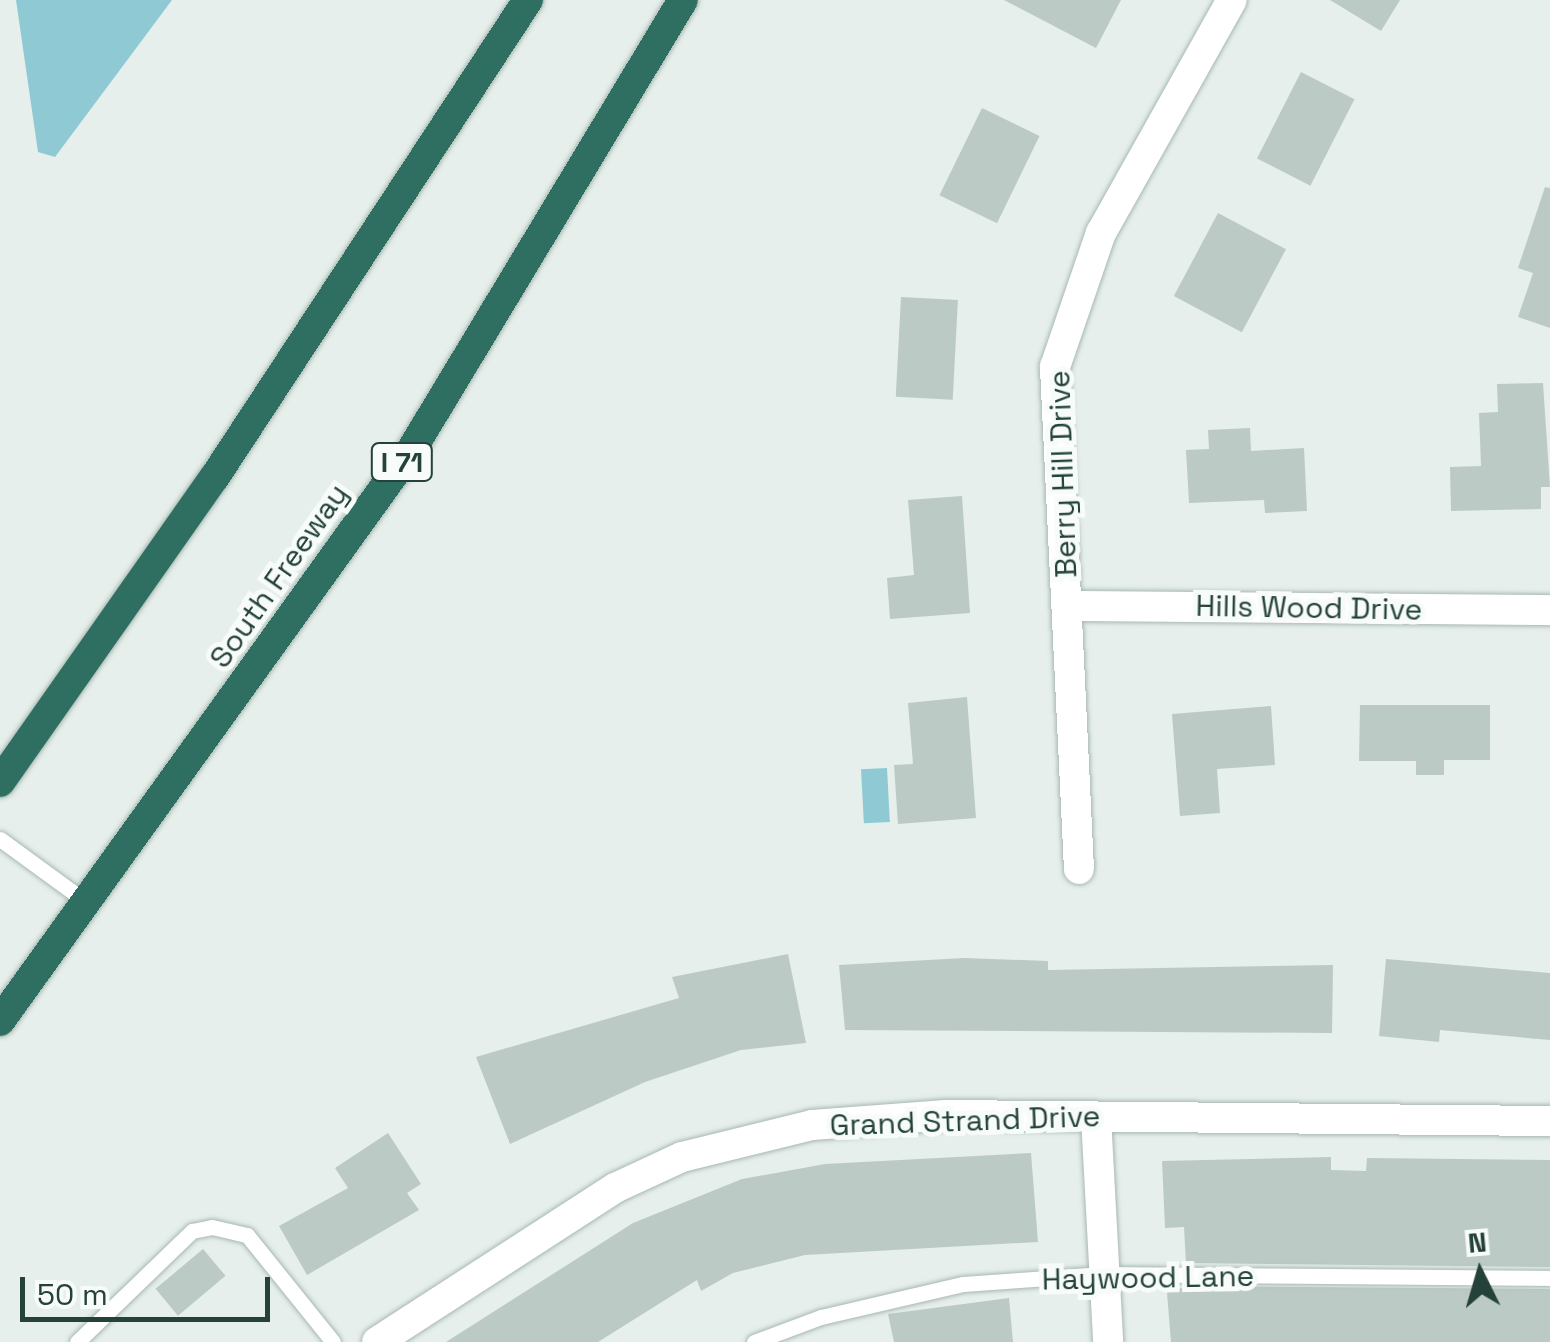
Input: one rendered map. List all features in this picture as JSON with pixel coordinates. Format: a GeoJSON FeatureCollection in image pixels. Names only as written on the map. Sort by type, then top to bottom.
{"type":"FeatureCollection","features":[{"type":"Feature","properties":{"kind":"highway"},"geometry":{"type":"LineString","coordinates":[[0,782],[225,462],[528,0]]}},
{"type":"Feature","properties":{"kind":"highway","name":"South Freeway"},"geometry":{"type":"LineString","coordinates":[[0,1021],[89,904],[412,449],[684,0]]}},
{"type":"Feature","properties":{"kind":"street","name":"Berry Hill Drive"},"geometry":{"type":"LineString","coordinates":[[1080,869],[1055,367],[1101,233],[1232,0]]}},
{"type":"Feature","properties":{"kind":"street","name":"Hills Wood Drive"},"geometry":{"type":"LineString","coordinates":[[1068,606],[1550,610]]}},
{"type":"Feature","properties":{"kind":"street","name":"Grand Strand Drive"},"geometry":{"type":"LineString","coordinates":[[377,1342],[566,1215],[682,1157],[880,1117],[1550,1121]]}},
{"type":"Feature","properties":{"kind":"street"},"geometry":{"type":"LineString","coordinates":[[1096,1117],[1108,1342]]}},
{"type":"Feature","properties":{"kind":"lane"},"geometry":{"type":"LineString","coordinates":[[0,839],[89,904]]}},
{"type":"Feature","properties":{"kind":"lane"},"geometry":{"type":"LineString","coordinates":[[77,1342],[192,1231],[212,1228],[247,1236],[334,1342]]}},
{"type":"Feature","properties":{"kind":"lane","name":"Haywood Lane"},"geometry":{"type":"LineString","coordinates":[[754,1342],[821,1317],[963,1284],[1104,1274],[1550,1278]]}},
{"type":"Feature","properties":{"kind":"water"},"geometry":{"type":"Polygon","coordinates":[[[16,0],[172,0],[55,157],[38,152],[16,0]]]}},
{"type":"Feature","properties":{"kind":"water"},"geometry":{"type":"Polygon","coordinates":[[[887,768],[890,822],[864,823],[861,769],[887,768]]]}},
{"type":"Feature","properties":{"kind":"building"},"geometry":{"type":"Polygon","coordinates":[[[1004,0],[1121,0],[1096,48],[1004,0]]]}},
{"type":"Feature","properties":{"kind":"building"},"geometry":{"type":"Polygon","coordinates":[[[1330,0],[1400,0],[1381,31],[1330,0]]]}},
{"type":"Feature","properties":{"kind":"building"},"geometry":{"type":"Polygon","coordinates":[[[1301,72],[1354,99],[1310,186],[1257,158],[1301,72]]]}},
{"type":"Feature","properties":{"kind":"building"},"geometry":{"type":"Polygon","coordinates":[[[982,108],[1040,136],[997,223],[939,195],[982,108]]]}},
{"type":"Feature","properties":{"kind":"building"},"geometry":{"type":"Polygon","coordinates":[[[1545,187],[1550,188],[1550,328],[1518,317],[1533,273],[1518,268],[1545,187]]]}},
{"type":"Feature","properties":{"kind":"building"},"geometry":{"type":"Polygon","coordinates":[[[1218,213],[1286,249],[1242,332],[1174,296],[1218,213]]]}},
{"type":"Feature","properties":{"kind":"building"},"geometry":{"type":"Polygon","coordinates":[[[901,297],[958,300],[953,400],[896,397],[901,297]]]}},
{"type":"Feature","properties":{"kind":"building"},"geometry":{"type":"Polygon","coordinates":[[[1543,383],[1550,487],[1541,487],[1541,509],[1451,511],[1450,467],[1481,466],[1479,413],[1498,412],[1497,384],[1543,383]]]}},
{"type":"Feature","properties":{"kind":"building"},"geometry":{"type":"Polygon","coordinates":[[[1250,428],[1251,451],[1304,448],[1307,511],[1265,513],[1264,500],[1189,503],[1186,450],[1209,449],[1208,430],[1250,428]]]}},
{"type":"Feature","properties":{"kind":"building"},"geometry":{"type":"Polygon","coordinates":[[[962,496],[970,613],[890,619],[887,578],[914,575],[908,500],[962,496]]]}},
{"type":"Feature","properties":{"kind":"building"},"geometry":{"type":"Polygon","coordinates":[[[967,697],[976,818],[898,824],[894,765],[913,764],[908,703],[967,697]]]}},
{"type":"Feature","properties":{"kind":"building"},"geometry":{"type":"Polygon","coordinates":[[[1360,705],[1490,705],[1490,760],[1444,760],[1444,775],[1416,775],[1416,761],[1359,761],[1360,705]]]}},
{"type":"Feature","properties":{"kind":"building"},"geometry":{"type":"Polygon","coordinates":[[[1271,706],[1275,765],[1217,769],[1220,813],[1180,816],[1172,714],[1271,706]]]}},
{"type":"Feature","properties":{"kind":"building"},"geometry":{"type":"Polygon","coordinates":[[[788,954],[806,1043],[741,1050],[645,1082],[510,1144],[476,1057],[679,998],[672,977],[788,954]]]}},
{"type":"Feature","properties":{"kind":"building"},"geometry":{"type":"Polygon","coordinates":[[[964,958],[1048,961],[1048,970],[1333,965],[1332,1033],[845,1030],[839,965],[964,958]]]}},
{"type":"Feature","properties":{"kind":"building"},"geometry":{"type":"Polygon","coordinates":[[[1386,959],[1550,973],[1550,1040],[1440,1030],[1439,1042],[1379,1036],[1386,959]]]}},
{"type":"Feature","properties":{"kind":"building"},"geometry":{"type":"Polygon","coordinates":[[[388,1133],[421,1184],[407,1193],[419,1210],[307,1275],[279,1226],[348,1188],[335,1168],[388,1133]]]}},
{"type":"Feature","properties":{"kind":"building"},"geometry":{"type":"Polygon","coordinates":[[[1031,1153],[1038,1242],[805,1255],[733,1273],[701,1291],[697,1280],[598,1342],[446,1342],[633,1223],[742,1179],[825,1164],[1031,1153]]]}},
{"type":"Feature","properties":{"kind":"building"},"geometry":{"type":"Polygon","coordinates":[[[1331,1157],[1331,1170],[1366,1171],[1367,1158],[1550,1160],[1550,1267],[1186,1263],[1184,1227],[1165,1228],[1162,1161],[1331,1157]]]}},
{"type":"Feature","properties":{"kind":"building"},"geometry":{"type":"Polygon","coordinates":[[[203,1249],[225,1276],[178,1316],[156,1289],[203,1249]]]}},
{"type":"Feature","properties":{"kind":"building"},"geometry":{"type":"Polygon","coordinates":[[[1187,1286],[1550,1289],[1550,1342],[1171,1342],[1167,1293],[1187,1286]]]}},
{"type":"Feature","properties":{"kind":"building"},"geometry":{"type":"Polygon","coordinates":[[[1009,1298],[1013,1342],[894,1342],[888,1314],[1009,1298]]]}}]}
